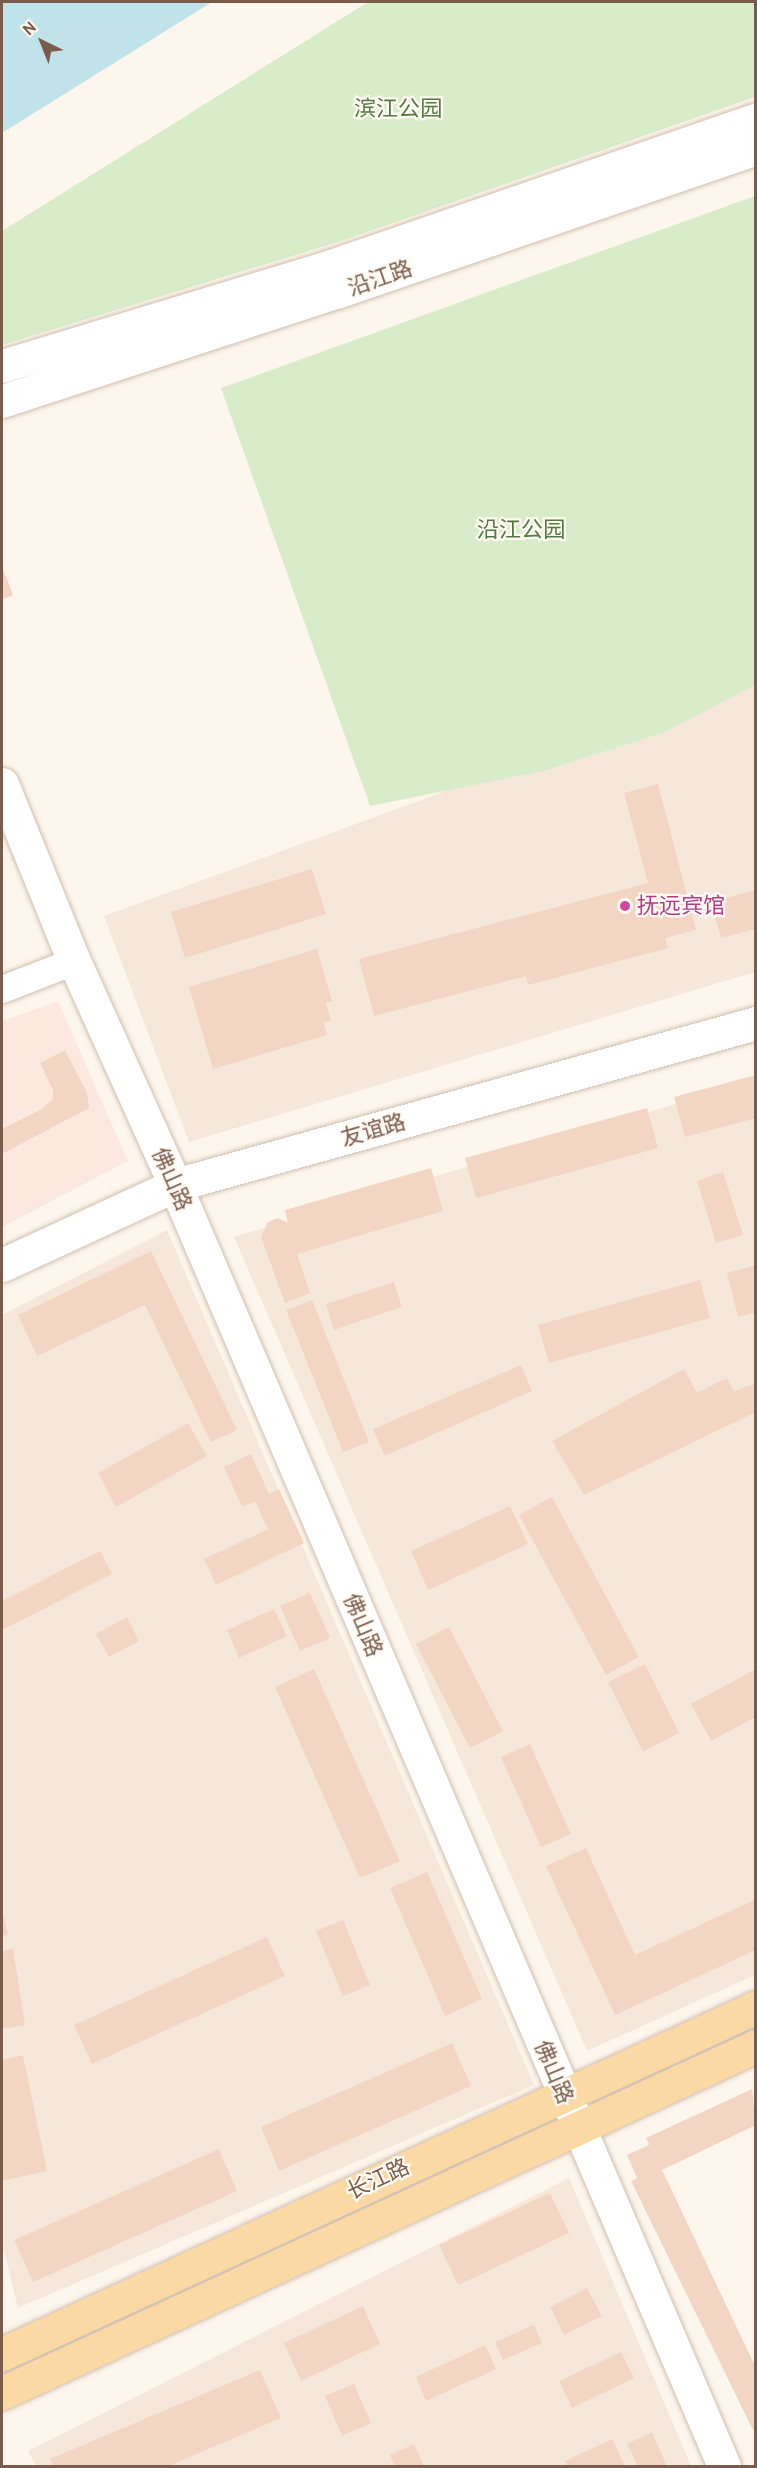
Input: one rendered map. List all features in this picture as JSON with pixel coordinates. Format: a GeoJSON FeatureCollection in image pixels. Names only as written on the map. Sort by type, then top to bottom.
{"type":"FeatureCollection","features":[{"type":"Feature","properties":{"kind":"main road","name":"长江路"},"geometry":{"type":"LineString","coordinates":[[2,2354],[563,2093],[756,2007]]}},
{"type":"Feature","properties":{"kind":"main road","name":"长江路"},"geometry":{"type":"LineString","coordinates":[[2,2393],[576,2125],[756,2046]]}},
{"type":"Feature","properties":{"kind":"street"},"geometry":{"type":"LineString","coordinates":[[2,366],[331,266],[756,120]]}},
{"type":"Feature","properties":{"kind":"street","name":"沿江路"},"geometry":{"type":"LineString","coordinates":[[2,400],[372,280],[756,148]]}},
{"type":"Feature","properties":{"kind":"street","name":"佛山路"},"geometry":{"type":"LineString","coordinates":[[2,784],[74,961],[175,1185],[724,2466]]}},
{"type":"Feature","properties":{"kind":"street"},"geometry":{"type":"LineString","coordinates":[[2,989],[74,961]]}},
{"type":"Feature","properties":{"kind":"street","name":"友谊路"},"geometry":{"type":"LineString","coordinates":[[2,1265],[175,1185],[756,1023]]}},
{"type":"Feature","properties":{"kind":"shaded area"},"geometry":{"type":"Polygon","coordinates":[[[755,678],[755,972],[189,1142],[104,916],[755,678]]]}},
{"type":"Feature","properties":{"kind":"shaded area"},"geometry":{"type":"Polygon","coordinates":[[[58,1001],[128,1161],[2,1227],[2,1021],[58,1001]]]}},
{"type":"Feature","properties":{"kind":"shaded area"},"geometry":{"type":"Polygon","coordinates":[[[755,1080],[755,1975],[587,2051],[234,1237],[755,1080]]]}},
{"type":"Feature","properties":{"kind":"shaded area"},"geometry":{"type":"Polygon","coordinates":[[[167,1230],[534,2085],[18,2308],[2,2242],[2,1315],[167,1230]]]}},
{"type":"Feature","properties":{"kind":"shaded area"},"geometry":{"type":"Polygon","coordinates":[[[569,2178],[691,2466],[36,2466],[28,2451],[569,2178]]]}},
{"type":"Feature","properties":{"kind":"green space","name":"滨江公园"},"geometry":{"type":"Polygon","coordinates":[[[368,2],[755,2],[755,97],[341,241],[2,345],[2,231],[368,2]]]}},
{"type":"Feature","properties":{"kind":"green space","name":"沿江公园"},"geometry":{"type":"Polygon","coordinates":[[[755,196],[755,685],[665,732],[543,771],[370,806],[221,388],[755,196]]]}},
{"type":"Feature","properties":{"kind":"water"},"geometry":{"type":"Polygon","coordinates":[[[2,2],[212,2],[2,133],[2,2]]]}},
{"type":"Feature","properties":{"kind":"building"},"geometry":{"type":"Polygon","coordinates":[[[2,566],[13,595],[2,600],[2,566]]]}},
{"type":"Feature","properties":{"kind":"building","name":"抚远宾馆"},"geometry":{"type":"Polygon","coordinates":[[[658,784],[696,930],[665,938],[668,948],[528,985],[526,976],[374,1016],[359,959],[648,883],[624,793],[658,784]]]}},
{"type":"Feature","properties":{"kind":"building"},"geometry":{"type":"Polygon","coordinates":[[[312,869],[326,914],[185,958],[171,912],[312,869]]]}},
{"type":"Feature","properties":{"kind":"building"},"geometry":{"type":"Polygon","coordinates":[[[756,890],[756,929],[721,938],[711,902],[756,890]]]}},
{"type":"Feature","properties":{"kind":"building"},"geometry":{"type":"Polygon","coordinates":[[[317,949],[332,1001],[326,1003],[331,1020],[324,1023],[327,1035],[213,1069],[189,987],[317,949]]]}},
{"type":"Feature","properties":{"kind":"building"},"geometry":{"type":"Polygon","coordinates":[[[65,1050],[87,1093],[89,1108],[2,1154],[2,1129],[42,1109],[53,1099],[53,1090],[40,1063],[65,1050]]]}},
{"type":"Feature","properties":{"kind":"building"},"geometry":{"type":"Polygon","coordinates":[[[756,1075],[756,1118],[685,1137],[674,1097],[756,1075]]]}},
{"type":"Feature","properties":{"kind":"building"},"geometry":{"type":"Polygon","coordinates":[[[647,1108],[658,1148],[476,1198],[465,1158],[647,1108]]]}},
{"type":"Feature","properties":{"kind":"building"},"geometry":{"type":"Polygon","coordinates":[[[431,1168],[443,1211],[297,1254],[310,1293],[285,1303],[261,1237],[268,1222],[278,1218],[288,1223],[285,1210],[431,1168]]]}},
{"type":"Feature","properties":{"kind":"building"},"geometry":{"type":"Polygon","coordinates":[[[723,1172],[743,1235],[716,1243],[697,1181],[723,1172]]]}},
{"type":"Feature","properties":{"kind":"building"},"geometry":{"type":"Polygon","coordinates":[[[151,1251],[237,1430],[211,1442],[145,1305],[37,1356],[18,1315],[151,1251]]]}},
{"type":"Feature","properties":{"kind":"building"},"geometry":{"type":"Polygon","coordinates":[[[756,1265],[756,1312],[738,1317],[727,1273],[756,1265]]]}},
{"type":"Feature","properties":{"kind":"building"},"geometry":{"type":"Polygon","coordinates":[[[700,1280],[710,1318],[549,1363],[538,1325],[700,1280]]]}},
{"type":"Feature","properties":{"kind":"building"},"geometry":{"type":"Polygon","coordinates":[[[394,1282],[402,1307],[334,1330],[326,1304],[394,1282]]]}},
{"type":"Feature","properties":{"kind":"building"},"geometry":{"type":"Polygon","coordinates":[[[312,1300],[369,1442],[343,1452],[286,1310],[312,1300]]]}},
{"type":"Feature","properties":{"kind":"building"},"geometry":{"type":"Polygon","coordinates":[[[521,1365],[532,1391],[385,1456],[373,1429],[521,1365]]]}},
{"type":"Feature","properties":{"kind":"building"},"geometry":{"type":"Polygon","coordinates":[[[684,1369],[697,1393],[727,1378],[734,1391],[756,1383],[756,1412],[584,1495],[552,1441],[684,1369]]]}},
{"type":"Feature","properties":{"kind":"building"},"geometry":{"type":"Polygon","coordinates":[[[188,1423],[207,1456],[116,1507],[98,1473],[188,1423]]]}},
{"type":"Feature","properties":{"kind":"building"},"geometry":{"type":"Polygon","coordinates":[[[251,1454],[269,1494],[279,1489],[304,1543],[216,1585],[204,1559],[268,1529],[255,1501],[242,1507],[224,1467],[251,1454]]]}},
{"type":"Feature","properties":{"kind":"building"},"geometry":{"type":"Polygon","coordinates":[[[552,1497],[639,1657],[606,1675],[519,1515],[552,1497]]]}},
{"type":"Feature","properties":{"kind":"building"},"geometry":{"type":"Polygon","coordinates":[[[510,1506],[528,1544],[428,1590],[411,1551],[510,1506]]]}},
{"type":"Feature","properties":{"kind":"building"},"geometry":{"type":"Polygon","coordinates":[[[100,1551],[112,1574],[2,1630],[2,1601],[100,1551]]]}},
{"type":"Feature","properties":{"kind":"building"},"geometry":{"type":"Polygon","coordinates":[[[310,1593],[330,1638],[300,1651],[280,1606],[310,1593]]]}},
{"type":"Feature","properties":{"kind":"building"},"geometry":{"type":"Polygon","coordinates":[[[274,1609],[287,1636],[239,1658],[227,1630],[274,1609]]]}},
{"type":"Feature","properties":{"kind":"building"},"geometry":{"type":"Polygon","coordinates":[[[127,1617],[139,1641],[109,1657],[96,1634],[127,1617]]]}},
{"type":"Feature","properties":{"kind":"building"},"geometry":{"type":"Polygon","coordinates":[[[449,1627],[503,1731],[470,1748],[416,1644],[449,1627]]]}},
{"type":"Feature","properties":{"kind":"building"},"geometry":{"type":"Polygon","coordinates":[[[645,1664],[679,1733],[643,1752],[608,1682],[645,1664]]]}},
{"type":"Feature","properties":{"kind":"building"},"geometry":{"type":"Polygon","coordinates":[[[314,1669],[400,1861],[360,1878],[275,1687],[314,1669]]]}},
{"type":"Feature","properties":{"kind":"building"},"geometry":{"type":"Polygon","coordinates":[[[756,1669],[756,1717],[711,1741],[691,1704],[756,1669]]]}},
{"type":"Feature","properties":{"kind":"building"},"geometry":{"type":"Polygon","coordinates":[[[530,1744],[571,1834],[541,1847],[501,1757],[530,1744]]]}},
{"type":"Feature","properties":{"kind":"building"},"geometry":{"type":"Polygon","coordinates":[[[586,1848],[635,1955],[754,1900],[756,1950],[615,2015],[546,1866],[586,1848]]]}},
{"type":"Feature","properties":{"kind":"building"},"geometry":{"type":"Polygon","coordinates":[[[427,1872],[482,1999],[445,2016],[390,1888],[427,1872]]]}},
{"type":"Feature","properties":{"kind":"building"},"geometry":{"type":"Polygon","coordinates":[[[2,1909],[8,1935],[2,1936],[2,1909]]]}},
{"type":"Feature","properties":{"kind":"building"},"geometry":{"type":"Polygon","coordinates":[[[343,1920],[370,1985],[343,1996],[316,1931],[343,1920]]]}},
{"type":"Feature","properties":{"kind":"building"},"geometry":{"type":"Polygon","coordinates":[[[267,1937],[285,1976],[92,2064],[74,2025],[267,1937]]]}},
{"type":"Feature","properties":{"kind":"building"},"geometry":{"type":"Polygon","coordinates":[[[13,1949],[25,2025],[2,2029],[2,1951],[13,1949]]]}},
{"type":"Feature","properties":{"kind":"building"},"geometry":{"type":"Polygon","coordinates":[[[452,2043],[471,2086],[279,2171],[261,2127],[452,2043]]]}},
{"type":"Feature","properties":{"kind":"building"},"geometry":{"type":"Polygon","coordinates":[[[23,2055],[47,2171],[2,2181],[2,2060],[23,2055]]]}},
{"type":"Feature","properties":{"kind":"building"},"geometry":{"type":"Polygon","coordinates":[[[752,2089],[756,2125],[662,2170],[756,2368],[756,2436],[631,2181],[637,2178],[627,2155],[649,2145],[646,2138],[752,2089]]]}},
{"type":"Feature","properties":{"kind":"building"},"geometry":{"type":"Polygon","coordinates":[[[219,2149],[237,2191],[33,2282],[14,2240],[219,2149]]]}},
{"type":"Feature","properties":{"kind":"building"},"geometry":{"type":"Polygon","coordinates":[[[550,2193],[569,2233],[458,2285],[439,2245],[550,2193]]]}},
{"type":"Feature","properties":{"kind":"building"},"geometry":{"type":"Polygon","coordinates":[[[587,2288],[602,2316],[564,2335],[550,2307],[587,2288]]]}},
{"type":"Feature","properties":{"kind":"building"},"geometry":{"type":"Polygon","coordinates":[[[363,2306],[380,2344],[301,2381],[284,2343],[363,2306]]]}},
{"type":"Feature","properties":{"kind":"building"},"geometry":{"type":"Polygon","coordinates":[[[534,2325],[542,2343],[503,2360],[495,2342],[534,2325]]]}},
{"type":"Feature","properties":{"kind":"building"},"geometry":{"type":"Polygon","coordinates":[[[485,2345],[496,2369],[426,2401],[416,2377],[485,2345]]]}},
{"type":"Feature","properties":{"kind":"building"},"geometry":{"type":"Polygon","coordinates":[[[621,2352],[634,2378],[572,2408],[559,2381],[621,2352]]]}},
{"type":"Feature","properties":{"kind":"building"},"geometry":{"type":"Polygon","coordinates":[[[260,2370],[281,2418],[169,2466],[53,2466],[50,2459],[260,2370]]]}},
{"type":"Feature","properties":{"kind":"building"},"geometry":{"type":"Polygon","coordinates":[[[354,2384],[371,2423],[342,2436],[325,2396],[354,2384]]]}},
{"type":"Feature","properties":{"kind":"building"},"geometry":{"type":"Polygon","coordinates":[[[652,2432],[667,2466],[638,2466],[627,2444],[652,2432]]]}},
{"type":"Feature","properties":{"kind":"building"},"geometry":{"type":"Polygon","coordinates":[[[612,2439],[625,2466],[568,2466],[565,2461],[612,2439]]]}},
{"type":"Feature","properties":{"kind":"building"},"geometry":{"type":"Polygon","coordinates":[[[414,2444],[424,2466],[395,2466],[390,2455],[414,2444]]]}},
{"type":"Feature","properties":{"kind":"place","name":"抚远宾馆"},"geometry":{"type":"Point","coordinates":[625,906]}}]}
